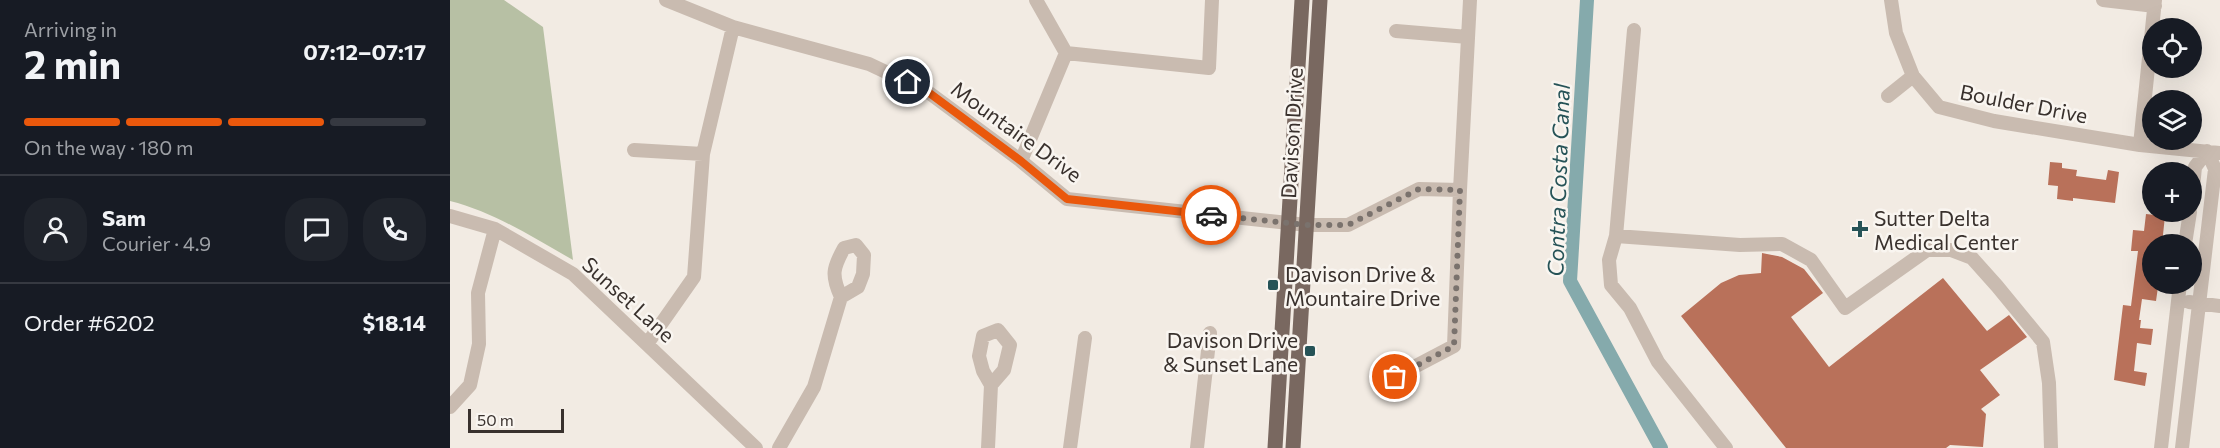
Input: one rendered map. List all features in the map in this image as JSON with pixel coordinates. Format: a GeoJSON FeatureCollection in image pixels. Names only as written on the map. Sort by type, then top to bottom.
{"type":"FeatureCollection","features":[{"type":"Feature","properties":{"kind":"main road","name":"Davison Drive"},"geometry":{"type":"LineString","coordinates":[[1275,448],[1302,0]]}},
{"type":"Feature","properties":{"kind":"main road","name":"Davison Drive"},"geometry":{"type":"LineString","coordinates":[[1293,448],[1320,0]]}},
{"type":"Feature","properties":{"kind":"street","name":"Mountaire Drive"},"geometry":{"type":"LineString","coordinates":[[666,0],[733,27],[869,64],[928,92],[1021,161],[1067,199],[1307,225],[1348,225],[1419,189],[1460,190]]}},
{"type":"Feature","properties":{"kind":"street"},"geometry":{"type":"LineString","coordinates":[[1036,0],[1066,53]]}},
{"type":"Feature","properties":{"kind":"street"},"geometry":{"type":"LineString","coordinates":[[1066,53],[1209,68],[1212,0]]}},
{"type":"Feature","properties":{"kind":"street"},"geometry":{"type":"LineString","coordinates":[[1395,377],[1454,346],[1470,0]]}},
{"type":"Feature","properties":{"kind":"street","name":"Boulder Drive"},"geometry":{"type":"LineString","coordinates":[[1890,0],[1896,33],[1913,76],[1939,107],[1994,121],[2140,145],[2214,152]]}},
{"type":"Feature","properties":{"kind":"street"},"geometry":{"type":"LineString","coordinates":[[2103,0],[2155,3],[2140,145]]}},
{"type":"Feature","properties":{"kind":"street"},"geometry":{"type":"LineString","coordinates":[[647,344],[694,277],[703,154],[733,27]]}},
{"type":"Feature","properties":{"kind":"street"},"geometry":{"type":"LineString","coordinates":[[1634,30],[1616,236],[1609,260],[1611,285],[1630,308],[1658,362],[1726,448]]}},
{"type":"Feature","properties":{"kind":"street"},"geometry":{"type":"LineString","coordinates":[[1396,31],[1468,37]]}},
{"type":"Feature","properties":{"kind":"street"},"geometry":{"type":"LineString","coordinates":[[1021,161],[1066,53]]}},
{"type":"Feature","properties":{"kind":"street"},"geometry":{"type":"LineString","coordinates":[[1888,96],[1913,76]]}},
{"type":"Feature","properties":{"kind":"street"},"geometry":{"type":"LineString","coordinates":[[634,150],[703,154]]}},
{"type":"Feature","properties":{"kind":"street"},"geometry":{"type":"LineString","coordinates":[[2201,162],[2214,152]]}},
{"type":"Feature","properties":{"kind":"street"},"geometry":{"type":"LineString","coordinates":[[2182,448],[2215,169],[2214,152]]}},
{"type":"Feature","properties":{"kind":"street","name":"Sunset Lane"},"geometry":{"type":"LineString","coordinates":[[450,216],[495,229],[573,274],[756,448]]}},
{"type":"Feature","properties":{"kind":"street"},"geometry":{"type":"LineString","coordinates":[[450,407],[470,385],[478,344],[478,293],[495,229]]}},
{"type":"Feature","properties":{"kind":"street"},"geometry":{"type":"LineString","coordinates":[[1616,236],[1740,245],[1782,244],[1811,260],[1845,308],[1927,250],[1951,250],[1972,258],[2043,342],[2049,383],[2051,448]]}},
{"type":"Feature","properties":{"kind":"street"},"geometry":{"type":"LineString","coordinates":[[2161,448],[2179,294]]}},
{"type":"Feature","properties":{"kind":"street"},"geometry":{"type":"LineString","coordinates":[[779,448],[814,387],[841,297]]}},
{"type":"Feature","properties":{"kind":"street"},"geometry":{"type":"LineString","coordinates":[[2178,301],[2220,306]]}},
{"type":"Feature","properties":{"kind":"street"},"geometry":{"type":"LineString","coordinates":[[1197,448],[1210,333]]}},
{"type":"Feature","properties":{"kind":"street"},"geometry":{"type":"LineString","coordinates":[[1070,448],[1084,338]]}},
{"type":"Feature","properties":{"kind":"street"},"geometry":{"type":"LineString","coordinates":[[988,448],[991,385]]}},
{"type":"Feature","properties":{"kind":"green space"},"geometry":{"type":"Polygon","coordinates":[[[450,0],[504,0],[543,27],[573,260],[498,219],[450,201],[450,0]]]}},
{"type":"Feature","properties":{"kind":"building"},"geometry":{"type":"Polygon","coordinates":[[[2050,162],[2062,163],[2062,168],[2077,170],[2076,176],[2106,180],[2108,170],[2119,172],[2115,203],[2073,198],[2073,201],[2057,199],[2058,186],[2048,185],[2050,162]]]}},
{"type":"Feature","properties":{"kind":"building"},"geometry":{"type":"Polygon","coordinates":[[[2145,222],[2164,222],[2163,234],[2142,234],[2142,294],[2157,294],[2156,301],[2142,299],[2139,320],[2141,320],[2140,328],[2153,329],[2151,345],[2137,343],[2134,371],[2147,373],[2145,386],[2114,380],[2123,305],[2131,306],[2138,251],[2131,251],[2133,230],[2144,231],[2145,222]]]}},
{"type":"Feature","properties":{"kind":"building"},"geometry":{"type":"Polygon","coordinates":[[[1762,253],[1782,257],[1804,269],[1823,293],[1791,317],[1829,367],[1943,278],[1987,331],[2009,315],[2027,337],[1980,370],[2000,395],[1981,409],[1986,414],[1983,447],[1950,445],[1946,448],[1786,448],[1681,316],[1721,283],[1739,275],[1761,273],[1762,253]]]}},
{"type":"Feature","properties":{"kind":"waterway","name":"Contra Costa Canal"},"geometry":{"type":"LineString","coordinates":[[1587,0],[1570,281],[1661,448]]}},
{"type":"Feature","properties":{"kind":"way so far"},"geometry":{"type":"LineString","coordinates":[[1211,215],[1307,225],[1348,225],[1419,189],[1460,190],[1454,346],[1395,377]]}},
{"type":"Feature","properties":{"kind":"place","name":"Sutter Delta Medical Center"},"geometry":{"type":"Point","coordinates":[1860,229]}},
{"type":"Feature","properties":{"kind":"place","name":"Davison Drive & Mountaire Drive"},"geometry":{"type":"Point","coordinates":[1273,285]}},
{"type":"Feature","properties":{"kind":"place","name":"Davison Drive & Sunset Lane"},"geometry":{"type":"Point","coordinates":[1310,351]}},
{"type":"Feature","properties":{"kind":"route"},"geometry":{"type":"LineString","coordinates":[[908,82],[928,92],[1021,161],[1067,199],[1211,215]]}}]}
